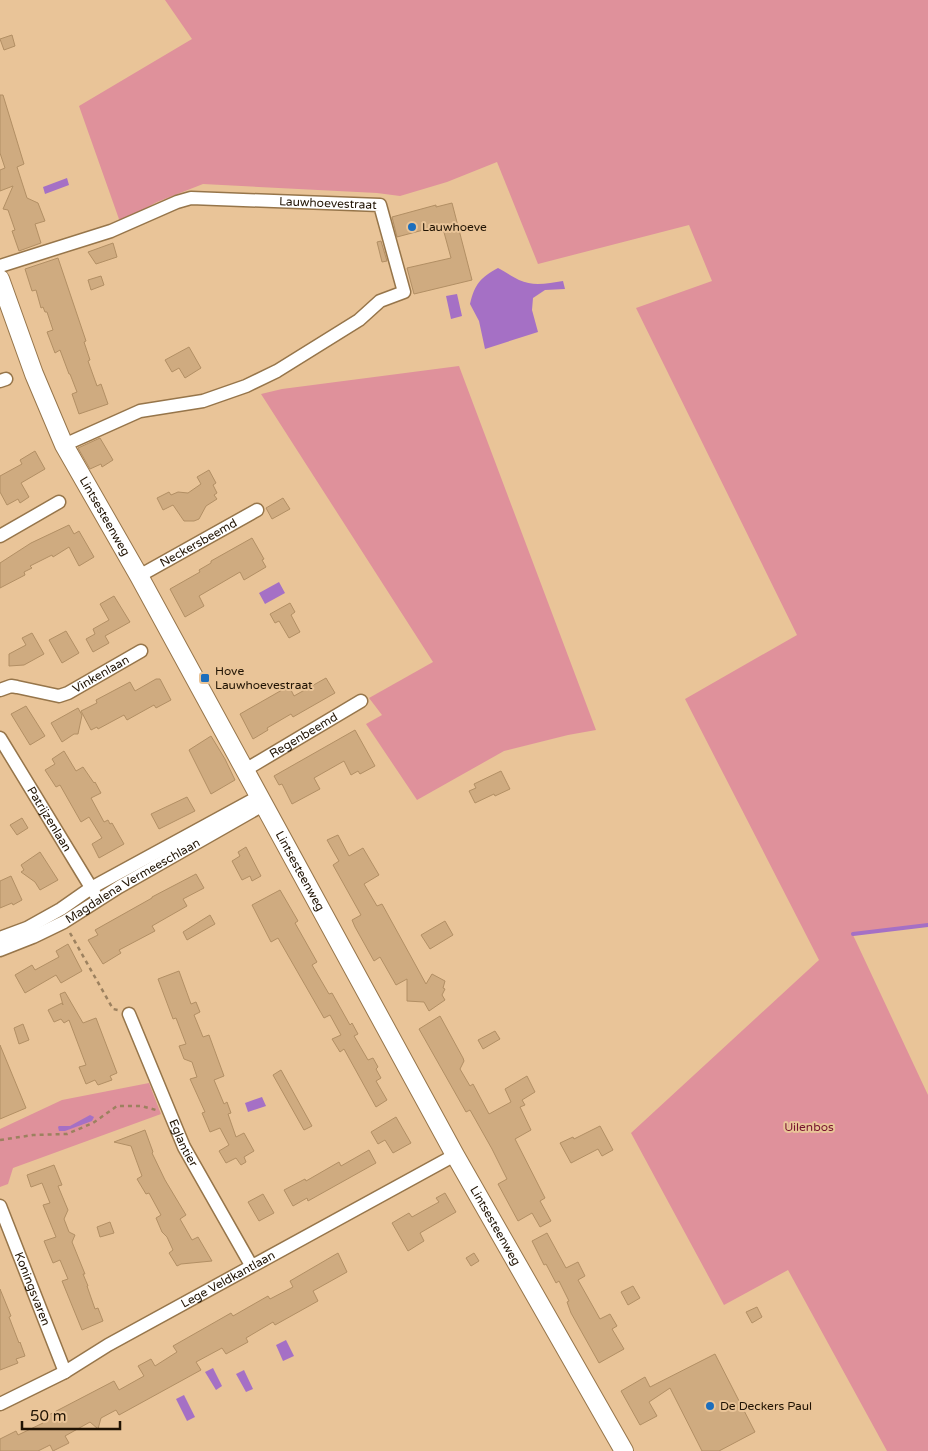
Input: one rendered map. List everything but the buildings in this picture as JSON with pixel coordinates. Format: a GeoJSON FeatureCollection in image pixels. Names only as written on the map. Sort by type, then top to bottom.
{"type":"FeatureCollection","features":[{"type":"Feature","properties":{"kind":"street","name":"Lauwhoevestraat"},"geometry":{"type":"LineString","coordinates":[[0,266],[111,231],[177,202],[192,198],[380,206],[404,292],[380,300],[359,320],[277,371],[246,386],[203,401],[140,411],[64,445]]}},
{"type":"Feature","properties":{"kind":"street","name":"Lintsesteenweg"},"geometry":{"type":"LineString","coordinates":[[0,279],[34,374],[64,445],[139,576],[455,1155],[624,1451]]}},
{"type":"Feature","properties":{"kind":"street"},"geometry":{"type":"LineString","coordinates":[[0,536],[59,502]]}},
{"type":"Feature","properties":{"kind":"street","name":"Neckersbeemd"},"geometry":{"type":"LineString","coordinates":[[139,576],[257,510]]}},
{"type":"Feature","properties":{"kind":"street","name":"Vinkenlaan"},"geometry":{"type":"LineString","coordinates":[[0,690],[17,686],[60,696],[140,650]]}},
{"type":"Feature","properties":{"kind":"street","name":"Regenbeemd"},"geometry":{"type":"LineString","coordinates":[[245,770],[362,701]]}},
{"type":"Feature","properties":{"kind":"street","name":"Patrijzenlaan"},"geometry":{"type":"LineString","coordinates":[[0,738],[5,758],[98,900]]}},
{"type":"Feature","properties":{"kind":"street","name":"Magdalena Vermeeschlaan"},"geometry":{"type":"LineString","coordinates":[[0,938],[27,928],[61,909],[91,888],[261,801]]}},
{"type":"Feature","properties":{"kind":"street","name":"Magdalena Vermeeschlaan"},"geometry":{"type":"LineString","coordinates":[[0,950],[64,922],[261,801]]}},
{"type":"Feature","properties":{"kind":"street","name":"Eglantier"},"geometry":{"type":"LineString","coordinates":[[129,1014],[169,1114],[184,1146],[251,1266]]}},
{"type":"Feature","properties":{"kind":"street","name":"Lege Veldkantlaan"},"geometry":{"type":"LineString","coordinates":[[0,1404],[65,1372],[108,1345],[455,1155]]}},
{"type":"Feature","properties":{"kind":"street","name":"Koningsvaren"},"geometry":{"type":"LineString","coordinates":[[0,1206],[65,1372]]}},
{"type":"Feature","properties":{"kind":"path"},"geometry":{"type":"LineString","coordinates":[[64,922],[113,1009],[129,1014]]}},
{"type":"Feature","properties":{"kind":"path"},"geometry":{"type":"LineString","coordinates":[[0,1140],[33,1135],[67,1134],[93,1123],[117,1106],[141,1106],[169,1114]]}},
{"type":"Feature","properties":{"kind":"green space","name":"Uilenbos"},"geometry":{"type":"Polygon","coordinates":[[[165,0],[928,0],[928,925],[853,935],[928,1095],[928,1451],[887,1451],[788,1270],[724,1305],[631,1133],[819,960],[685,699],[797,635],[636,308],[712,281],[689,225],[538,264],[497,162],[447,182],[400,196],[377,193],[203,184],[157,202],[120,222],[79,106],[192,39],[165,0]]]}},
{"type":"Feature","properties":{"kind":"green space"},"geometry":{"type":"Polygon","coordinates":[[[459,366],[596,730],[504,751],[417,800],[366,724],[382,715],[369,698],[433,662],[261,394],[282,389],[459,366]]]}},
{"type":"Feature","properties":{"kind":"green space"},"geometry":{"type":"Polygon","coordinates":[[[149,1083],[161,1114],[13,1168],[8,1184],[0,1187],[0,1129],[62,1100],[149,1083]]]}},
{"type":"Feature","properties":{"kind":"shaded area"},"geometry":{"type":"Polygon","coordinates":[[[67,178],[69,185],[45,194],[43,187],[67,178]]]}},
{"type":"Feature","properties":{"kind":"shaded area"},"geometry":{"type":"Polygon","coordinates":[[[498,268],[516,279],[530,283],[541,284],[563,281],[565,289],[545,290],[533,298],[532,310],[538,332],[485,349],[479,321],[470,304],[479,282],[498,268]]]}},
{"type":"Feature","properties":{"kind":"shaded area"},"geometry":{"type":"Polygon","coordinates":[[[457,294],[462,316],[451,319],[446,296],[457,294]]]}},
{"type":"Feature","properties":{"kind":"shaded area"},"geometry":{"type":"Polygon","coordinates":[[[279,582],[285,593],[265,604],[259,593],[279,582]]]}},
{"type":"Feature","properties":{"kind":"shaded area"},"geometry":{"type":"Polygon","coordinates":[[[262,1097],[266,1106],[248,1112],[245,1103],[262,1097]]]}},
{"type":"Feature","properties":{"kind":"shaded area"},"geometry":{"type":"Polygon","coordinates":[[[90,1115],[94,1117],[92,1121],[65,1131],[59,1131],[59,1126],[70,1126],[90,1115]]]}},
{"type":"Feature","properties":{"kind":"shaded area"},"geometry":{"type":"Polygon","coordinates":[[[286,1340],[294,1356],[283,1361],[276,1345],[286,1340]]]}},
{"type":"Feature","properties":{"kind":"shaded area"},"geometry":{"type":"Polygon","coordinates":[[[213,1368],[222,1386],[216,1390],[205,1372],[213,1368]]]}},
{"type":"Feature","properties":{"kind":"shaded area"},"geometry":{"type":"Polygon","coordinates":[[[244,1370],[253,1389],[246,1392],[236,1374],[244,1370]]]}},
{"type":"Feature","properties":{"kind":"shaded area"},"geometry":{"type":"Polygon","coordinates":[[[184,1395],[195,1417],[187,1421],[176,1399],[184,1395]]]}},
{"type":"Feature","properties":{"kind":"waterway"},"geometry":{"type":"LineString","coordinates":[[853,934],[928,925]]}},
{"type":"Feature","properties":{"kind":"place","name":"Lauwhoeve"},"geometry":{"type":"Point","coordinates":[412,227]}},
{"type":"Feature","properties":{"kind":"place","name":"Hove Lauwhoevestraat"},"geometry":{"type":"Point","coordinates":[205,678]}},
{"type":"Feature","properties":{"kind":"place","name":"De Deckers Paul"},"geometry":{"type":"Point","coordinates":[710,1406]}}]}
